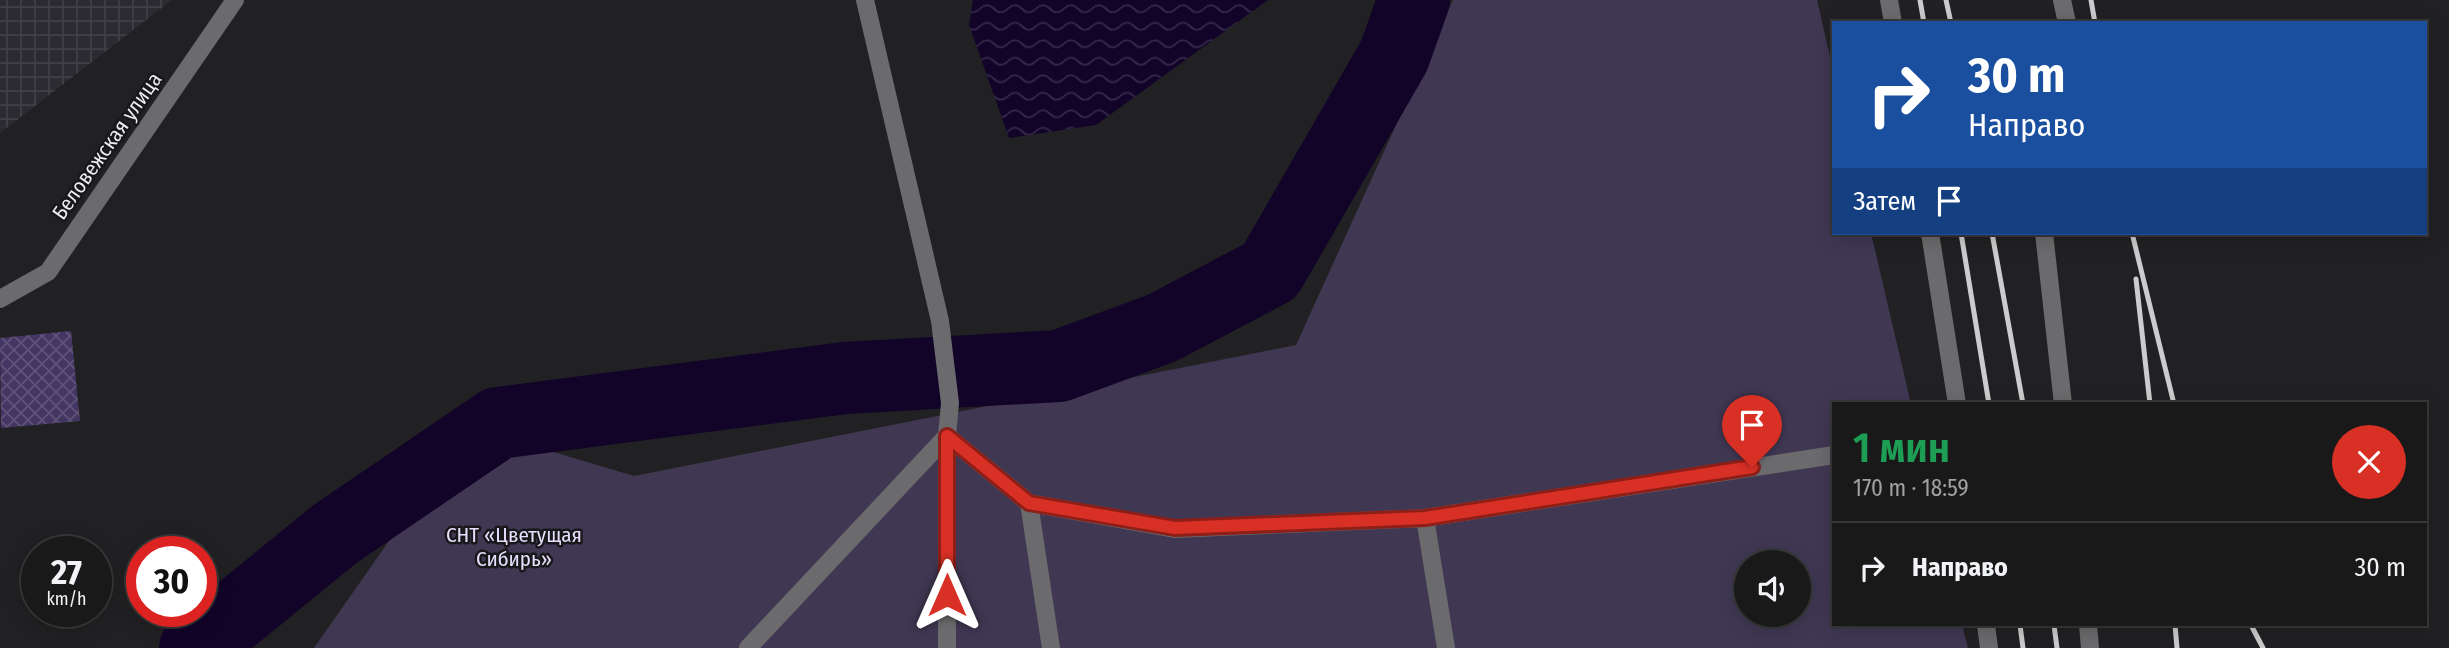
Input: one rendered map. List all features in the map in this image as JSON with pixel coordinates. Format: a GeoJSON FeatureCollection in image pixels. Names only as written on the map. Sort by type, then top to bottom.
{"type":"FeatureCollection","features":[{"type":"Feature","properties":{"kind":"street","name":"Беловежская улица"},"geometry":{"type":"LineString","coordinates":[[0,299],[48,272],[235,0]]}},
{"type":"Feature","properties":{"kind":"street"},"geometry":{"type":"LineString","coordinates":[[865,0],[940,321],[950,403],[947,436],[947,648]]}},
{"type":"Feature","properties":{"kind":"street"},"geometry":{"type":"LineString","coordinates":[[1889,0],[1893,21]]}},
{"type":"Feature","properties":{"kind":"street"},"geometry":{"type":"LineString","coordinates":[[2062,0],[2067,21]]}},
{"type":"Feature","properties":{"kind":"street"},"geometry":{"type":"LineString","coordinates":[[1930,235],[1956,402]]}},
{"type":"Feature","properties":{"kind":"street"},"geometry":{"type":"LineString","coordinates":[[2043,235],[2063,402]]}},
{"type":"Feature","properties":{"kind":"street"},"geometry":{"type":"LineString","coordinates":[[947,436],[1029,503],[1175,528],[1425,518],[1832,455]]}},
{"type":"Feature","properties":{"kind":"street"},"geometry":{"type":"LineString","coordinates":[[748,648],[947,436]]}},
{"type":"Feature","properties":{"kind":"street"},"geometry":{"type":"LineString","coordinates":[[1029,503],[1051,648]]}},
{"type":"Feature","properties":{"kind":"street"},"geometry":{"type":"LineString","coordinates":[[1425,518],[1447,648]]}},
{"type":"Feature","properties":{"kind":"street"},"geometry":{"type":"LineString","coordinates":[[1986,626],[1989,648]]}},
{"type":"Feature","properties":{"kind":"street"},"geometry":{"type":"LineString","coordinates":[[2088,626],[2090,648]]}},
{"type":"Feature","properties":{"kind":"shaded area"},"geometry":{"type":"Polygon","coordinates":[[[0,0],[172,0],[0,133],[0,0]]]}},
{"type":"Feature","properties":{"kind":"green space","name":"СНТ «Цветущая Сибирь»"},"geometry":{"type":"Polygon","coordinates":[[[1453,0],[1817,0],[1832,65],[1832,235],[1871,235],[1911,402],[1832,402],[1832,626],[1962,626],[1968,648],[314,648],[422,494],[486,432],[634,476],[1296,345],[1453,0]]]}},
{"type":"Feature","properties":{"kind":"water"},"geometry":{"type":"Polygon","coordinates":[[[973,0],[1268,0],[1096,125],[1009,138],[969,25],[973,0]]]}},
{"type":"Feature","properties":{"kind":"building"},"geometry":{"type":"Polygon","coordinates":[[[71,331],[80,421],[1,428],[0,338],[71,331]]]}},
{"type":"Feature","properties":{"kind":"waterway"},"geometry":{"type":"LineString","coordinates":[[195,648],[335,534],[498,423],[845,378],[1059,366],[1162,328],[1270,271],[1394,56],[1414,0]]}},
{"type":"Feature","properties":{"kind":"railway"},"geometry":{"type":"LineString","coordinates":[[1920,0],[1924,21]]}},
{"type":"Feature","properties":{"kind":"railway"},"geometry":{"type":"LineString","coordinates":[[1946,0],[1951,21]]}},
{"type":"Feature","properties":{"kind":"railway"},"geometry":{"type":"LineString","coordinates":[[2091,0],[2095,21]]}},
{"type":"Feature","properties":{"kind":"railway"},"geometry":{"type":"LineString","coordinates":[[1961,235],[1989,402]]}},
{"type":"Feature","properties":{"kind":"railway"},"geometry":{"type":"LineString","coordinates":[[1992,235],[2023,402]]}},
{"type":"Feature","properties":{"kind":"railway"},"geometry":{"type":"LineString","coordinates":[[2132,235],[2174,402]]}},
{"type":"Feature","properties":{"kind":"railway"},"geometry":{"type":"LineString","coordinates":[[2136,279],[2150,402]]}},
{"type":"Feature","properties":{"kind":"railway"},"geometry":{"type":"LineString","coordinates":[[2020,626],[2023,648]]}},
{"type":"Feature","properties":{"kind":"railway"},"geometry":{"type":"LineString","coordinates":[[2054,626],[2057,648]]}},
{"type":"Feature","properties":{"kind":"railway"},"geometry":{"type":"LineString","coordinates":[[2175,626],[2177,648]]}},
{"type":"Feature","properties":{"kind":"railway"},"geometry":{"type":"LineString","coordinates":[[2252,626],[2263,648]]}},
{"type":"Feature","properties":{"kind":"route"},"geometry":{"type":"LineString","coordinates":[[947,595],[947,436],[1029,503],[1175,528],[1425,518],[1752,467]]}}]}
